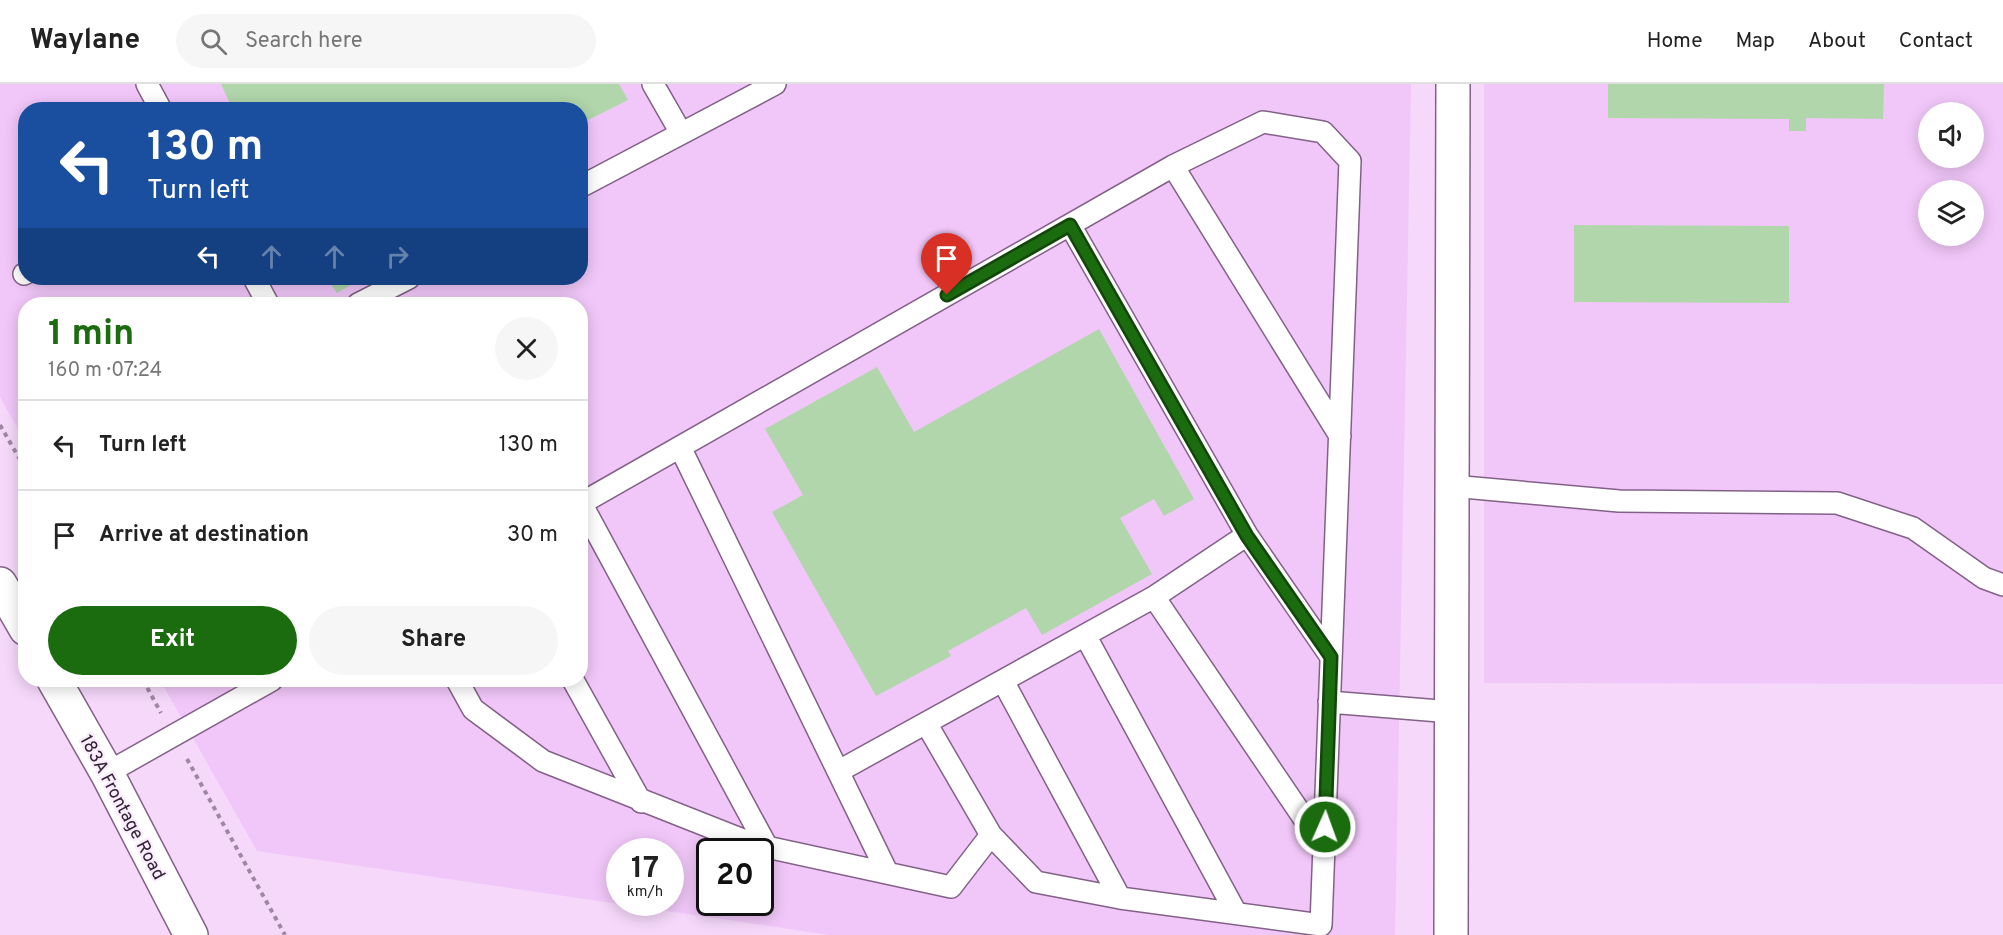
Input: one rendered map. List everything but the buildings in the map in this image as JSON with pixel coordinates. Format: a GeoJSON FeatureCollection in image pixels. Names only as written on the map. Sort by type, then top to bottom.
{"type":"FeatureCollection","features":[{"type":"Feature","properties":{"kind":"street"},"geometry":{"type":"LineString","coordinates":[[1451,935],[1454,84]]}},
{"type":"Feature","properties":{"kind":"street"},"geometry":{"type":"LineString","coordinates":[[0,584],[18,615]]}},
{"type":"Feature","properties":{"kind":"street","name":"183A Frontage Road"},"geometry":{"type":"LineString","coordinates":[[58,687],[107,773],[191,935]]}},
{"type":"Feature","properties":{"kind":"lane"},"geometry":{"type":"LineString","coordinates":[[147,84],[157,102]]}},
{"type":"Feature","properties":{"kind":"lane"},"geometry":{"type":"LineString","coordinates":[[653,84],[681,133]]}},
{"type":"Feature","properties":{"kind":"lane"},"geometry":{"type":"LineString","coordinates":[[588,183],[775,84]]}},
{"type":"Feature","properties":{"kind":"lane"},"geometry":{"type":"LineString","coordinates":[[588,500],[1173,166],[1263,122],[1323,132],[1350,161],[1321,925],[1120,898],[1036,882],[991,835],[926,723]]}},
{"type":"Feature","properties":{"kind":"lane"},"geometry":{"type":"LineString","coordinates":[[1173,166],[1340,436]]}},
{"type":"Feature","properties":{"kind":"lane"},"geometry":{"type":"LineString","coordinates":[[1070,225],[1247,536],[1331,657]]}},
{"type":"Feature","properties":{"kind":"lane"},"geometry":{"type":"LineString","coordinates":[[372,297],[395,285]]}},
{"type":"Feature","properties":{"kind":"lane"},"geometry":{"type":"LineString","coordinates":[[680,447],[887,872]]}},
{"type":"Feature","properties":{"kind":"lane"},"geometry":{"type":"LineString","coordinates":[[1452,486],[1618,501],[1837,503],[1913,528],[1984,578],[2003,585]]}},
{"type":"Feature","properties":{"kind":"lane"},"geometry":{"type":"LineString","coordinates":[[588,517],[762,838]]}},
{"type":"Feature","properties":{"kind":"lane"},"geometry":{"type":"LineString","coordinates":[[839,771],[1154,597],[1247,536]]}},
{"type":"Feature","properties":{"kind":"lane"},"geometry":{"type":"LineString","coordinates":[[1154,597],[1324,848]]}},
{"type":"Feature","properties":{"kind":"lane"},"geometry":{"type":"LineString","coordinates":[[1085,635],[1236,913]]}},
{"type":"Feature","properties":{"kind":"lane"},"geometry":{"type":"LineString","coordinates":[[1003,681],[1120,898]]}},
{"type":"Feature","properties":{"kind":"lane"},"geometry":{"type":"LineString","coordinates":[[107,773],[260,687]]}},
{"type":"Feature","properties":{"kind":"lane"},"geometry":{"type":"LineString","coordinates":[[461,687],[473,709],[543,762],[641,802],[742,838]]}},
{"type":"Feature","properties":{"kind":"lane"},"geometry":{"type":"LineString","coordinates":[[577,687],[641,802]]}},
{"type":"Feature","properties":{"kind":"lane"},"geometry":{"type":"LineString","coordinates":[[1329,702],[1452,712]]}},
{"type":"Feature","properties":{"kind":"lane"},"geometry":{"type":"LineString","coordinates":[[774,848],[951,887],[991,835]]}},
{"type":"Feature","properties":{"kind":"path"},"geometry":{"type":"LineString","coordinates":[[0,424],[18,456]]}},
{"type":"Feature","properties":{"kind":"path"},"geometry":{"type":"LineString","coordinates":[[147,687],[161,712]]}},
{"type":"Feature","properties":{"kind":"path"},"geometry":{"type":"LineString","coordinates":[[184,754],[285,935]]}},
{"type":"Feature","properties":{"kind":"shaded area"},"geometry":{"type":"Polygon","coordinates":[[[0,84],[1411,84],[1395,935],[830,935],[700,916],[774,916],[774,838],[696,838],[696,915],[684,914],[684,838],[606,838],[606,902],[257,851],[164,687],[588,687],[588,297],[18,297],[18,429],[0,397],[0,84]]]}},
{"type":"Feature","properties":{"kind":"shaded area"},"geometry":{"type":"Polygon","coordinates":[[[1484,84],[2003,84],[2003,684],[1484,683],[1484,84]]]}},
{"type":"Feature","properties":{"kind":"route"},"geometry":{"type":"LineString","coordinates":[[947,295],[1070,225],[1247,536],[1331,657],[1325,827]]}}]}
